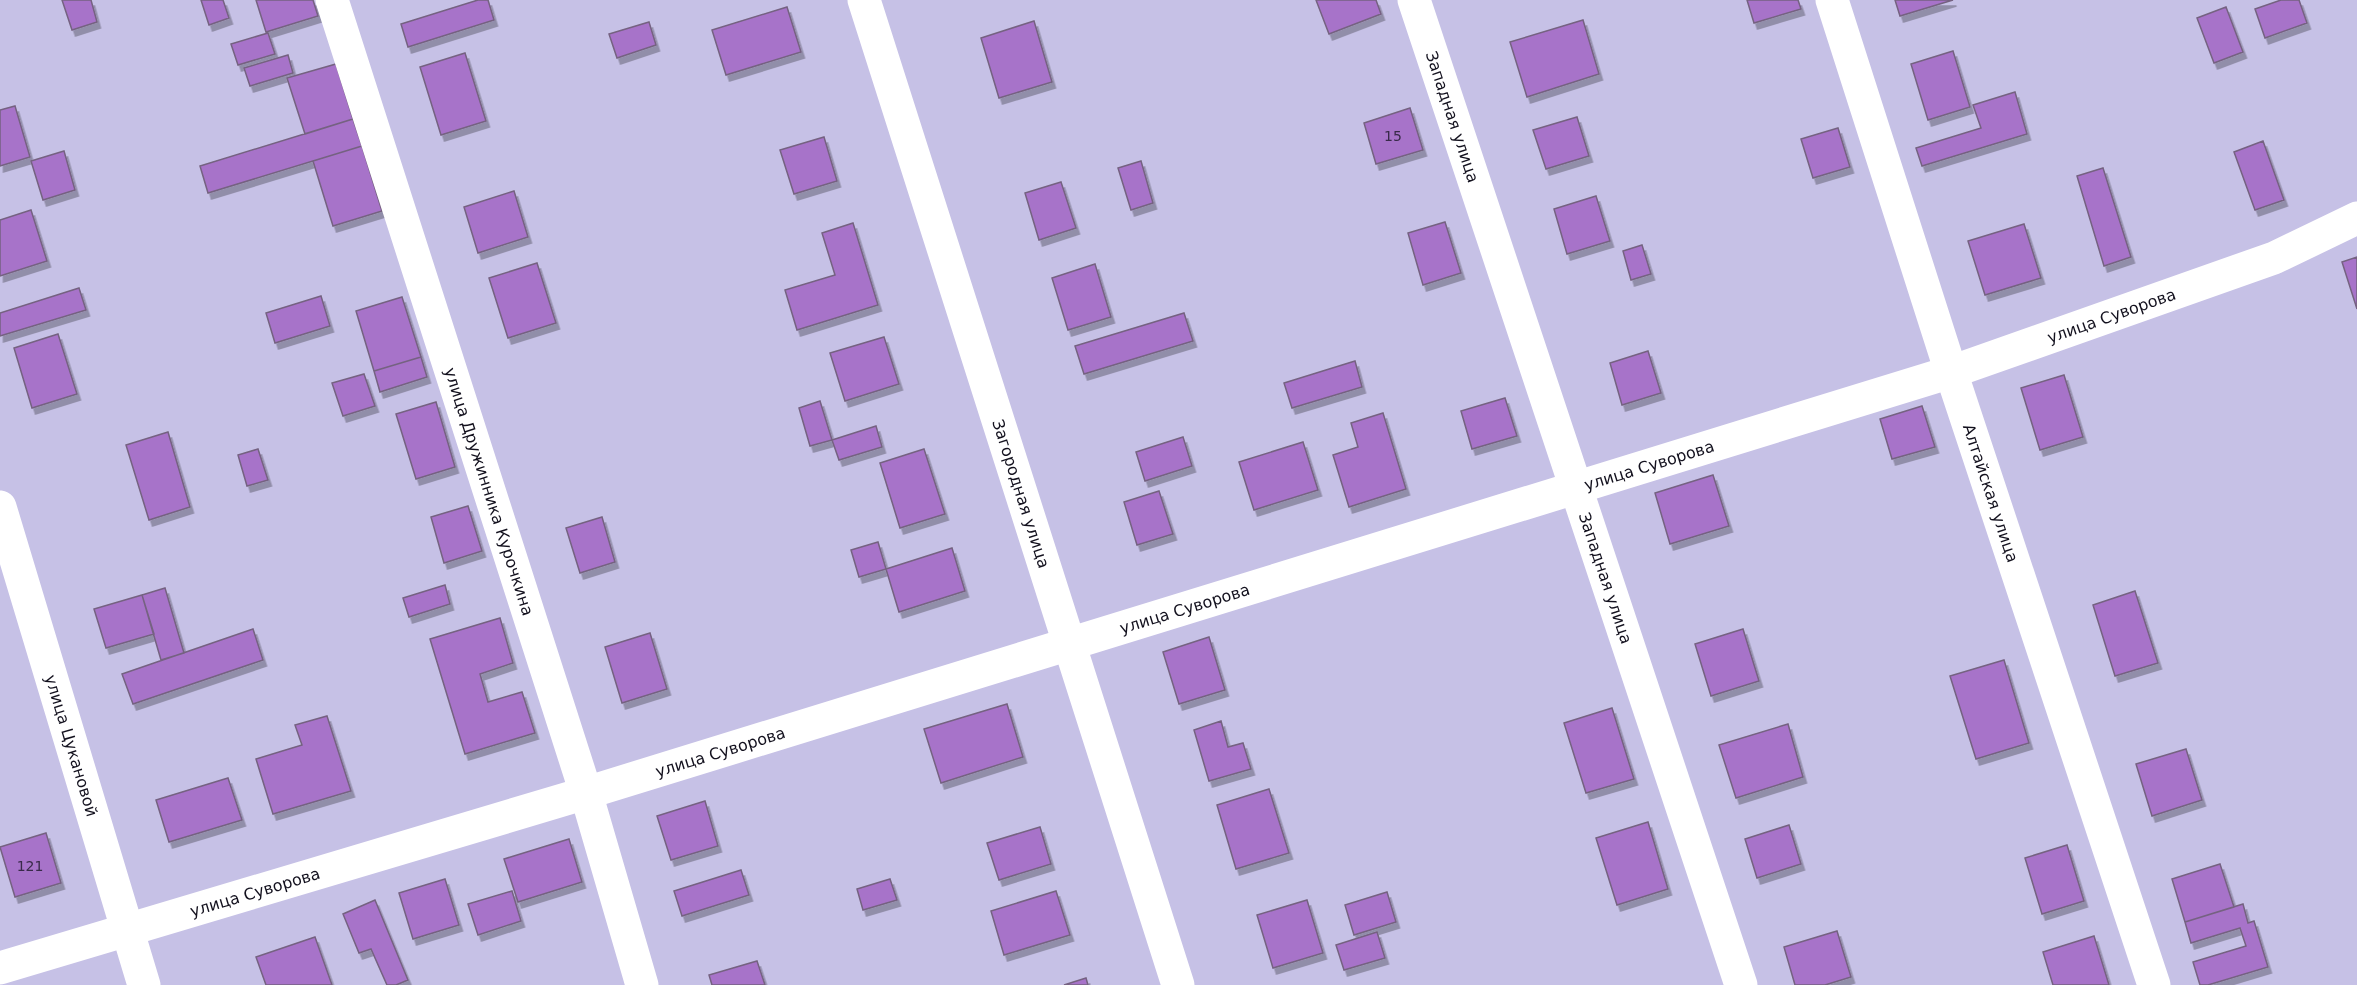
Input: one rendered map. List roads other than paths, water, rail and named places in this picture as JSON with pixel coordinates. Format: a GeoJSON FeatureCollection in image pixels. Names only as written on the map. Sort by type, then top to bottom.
{"type":"FeatureCollection","features":[{"type":"Feature","properties":{"kind":"street","name":"улица Дружинника Курочкина"},"geometry":{"type":"LineString","coordinates":[[332,0],[586,793],[642,985]]}},
{"type":"Feature","properties":{"kind":"street","name":"Загородная улица"},"geometry":{"type":"LineString","coordinates":[[864,0],[1178,985]]}},
{"type":"Feature","properties":{"kind":"street","name":"Западная улица"},"geometry":{"type":"LineString","coordinates":[[1414,0],[1741,985]]}},
{"type":"Feature","properties":{"kind":"street","name":"Алтайская улица"},"geometry":{"type":"LineString","coordinates":[[1832,0],[1951,372],[2154,985]]}},
{"type":"Feature","properties":{"kind":"street","name":"улица Суворова"},"geometry":{"type":"LineString","coordinates":[[0,968],[586,793],[1951,372],[2274,258],[2357,218]]}},
{"type":"Feature","properties":{"kind":"street","name":"улица Цукановой"},"geometry":{"type":"LineString","coordinates":[[0,507],[144,985]]}}]}
